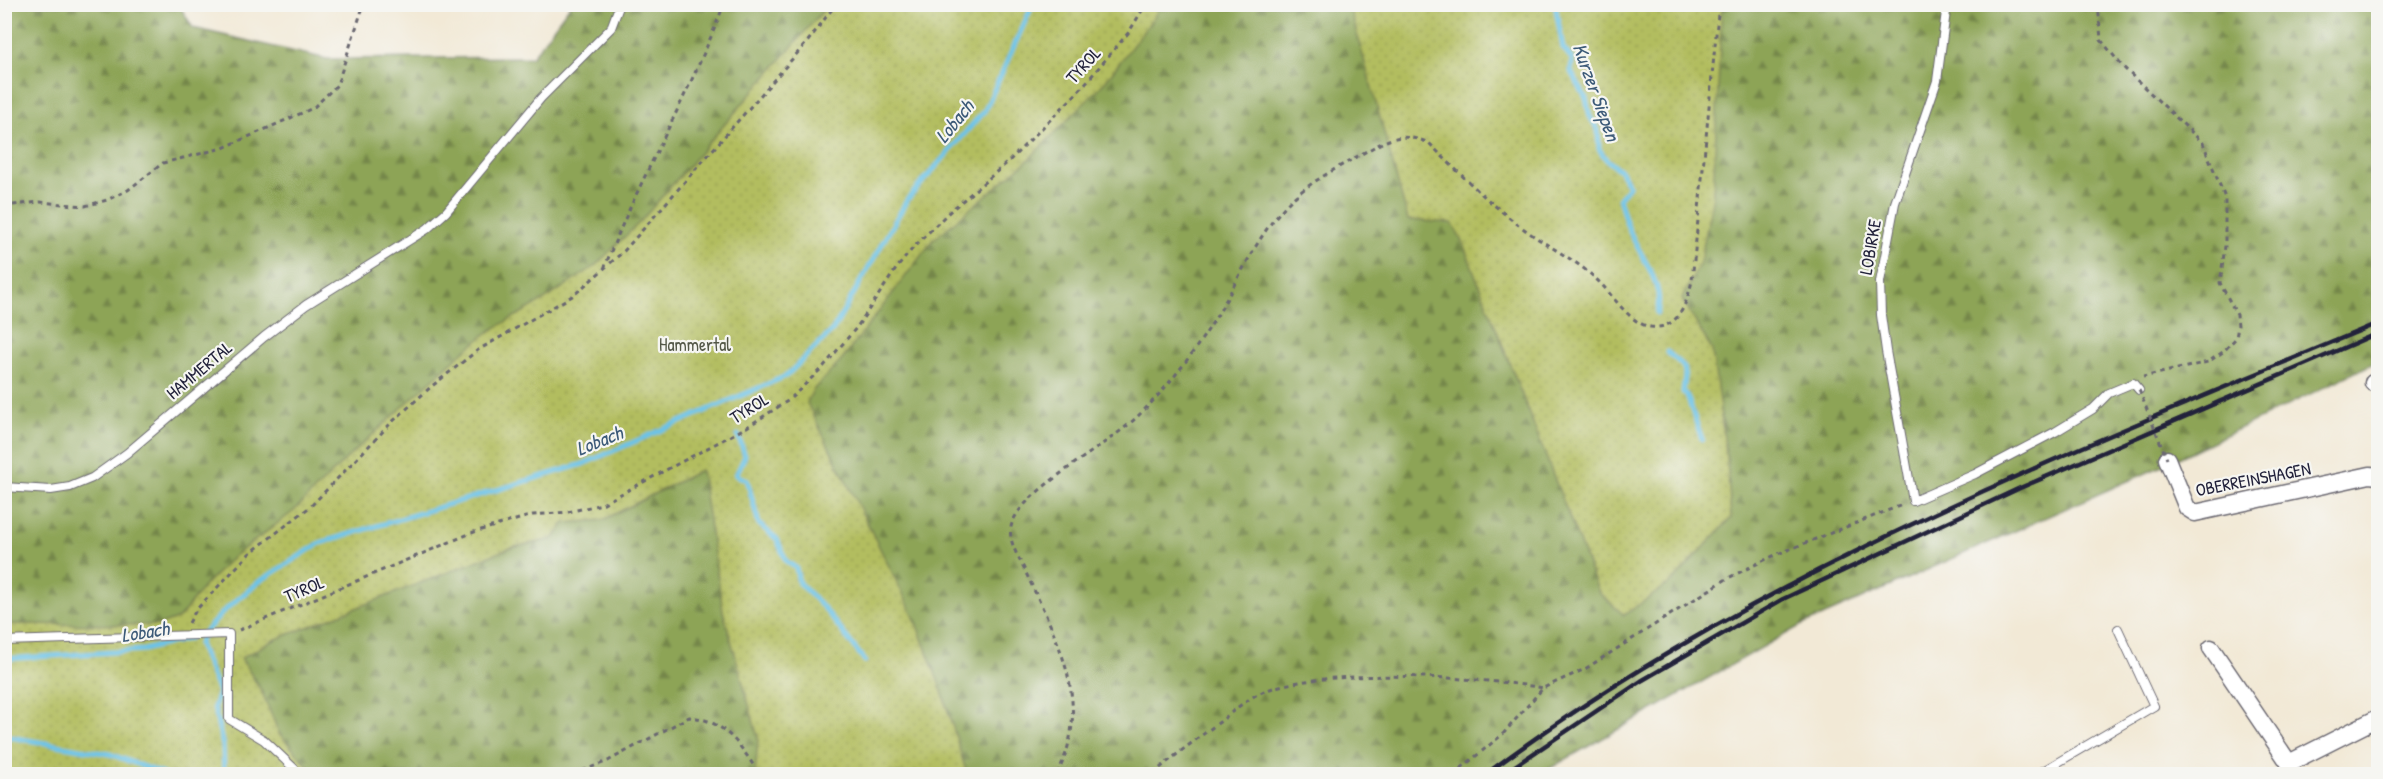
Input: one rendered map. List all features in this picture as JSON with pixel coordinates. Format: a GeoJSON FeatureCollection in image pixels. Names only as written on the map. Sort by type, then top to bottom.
{"type":"FeatureCollection","features":[{"type":"Feature","properties":{"kind":"street","name":"OBERREINSHAGEN"},"geometry":{"type":"LineString","coordinates":[[2167,459],[2187,508],[2195,513],[2370,475],[2379,476]]}},
{"type":"Feature","properties":{"kind":"street"},"geometry":{"type":"LineString","coordinates":[[2211,648],[2289,763],[2379,718]]}},
{"type":"Feature","properties":{"kind":"lane","name":"HAMMERTAL"},"geometry":{"type":"LineString","coordinates":[[4,487],[51,490],[70,487],[92,478],[127,453],[264,337],[298,312],[427,229],[446,212],[541,98],[610,28],[620,4]]}},
{"type":"Feature","properties":{"kind":"lane","name":"LOBIRKE"},"geometry":{"type":"LineString","coordinates":[[1913,501],[1886,351],[1881,315],[1880,282],[1895,203],[1937,81],[1947,4]]}},
{"type":"Feature","properties":{"kind":"lane"},"geometry":{"type":"LineString","coordinates":[[1913,501],[1975,474],[2055,432],[2093,409],[2124,384],[2133,382],[2139,390]]}},
{"type":"Feature","properties":{"kind":"lane"},"geometry":{"type":"LineString","coordinates":[[2038,774],[2154,706],[2118,629]]}},
{"type":"Feature","properties":{"kind":"lane"},"geometry":{"type":"LineString","coordinates":[[4,640],[229,634],[229,719],[264,740],[300,774]]}},
{"type":"Feature","properties":{"kind":"path"},"geometry":{"type":"LineString","coordinates":[[4,206],[39,202],[86,206],[106,200],[128,190],[163,163],[223,148],[313,108],[337,85],[364,4]]}},
{"type":"Feature","properties":{"kind":"path"},"geometry":{"type":"LineString","coordinates":[[604,270],[640,184],[677,116],[724,4]]}},
{"type":"Feature","properties":{"kind":"path"},"geometry":{"type":"LineString","coordinates":[[182,635],[196,610],[249,554],[311,506],[392,422],[432,386],[478,350],[574,295],[624,251],[808,41],[836,4]]}},
{"type":"Feature","properties":{"kind":"path","name":"TYROL"},"geometry":{"type":"LineString","coordinates":[[229,634],[474,532],[533,515],[587,509],[602,504],[747,427],[789,400],[824,366],[857,327],[913,248],[948,213],[1008,162],[1078,92],[1129,32],[1146,4]]}},
{"type":"Feature","properties":{"kind":"path"},"geometry":{"type":"LineString","coordinates":[[1057,774],[1071,737],[1075,716],[1073,696],[1051,628],[1011,540],[1013,518],[1019,509],[1046,484],[1126,428],[1156,399],[1191,355],[1268,228],[1288,203],[1338,167],[1382,142],[1398,136],[1411,136],[1429,143],[1514,221],[1597,280],[1634,319],[1652,327],[1669,324],[1677,319],[1688,299],[1694,271],[1719,4]]}},
{"type":"Feature","properties":{"kind":"path"},"geometry":{"type":"LineString","coordinates":[[2098,4],[2101,40],[2122,66],[2203,143],[2225,198],[2225,246],[2220,283],[2237,315],[2236,338],[2223,352],[2208,362],[2138,378],[2139,390],[2167,459]]}},
{"type":"Feature","properties":{"kind":"path"},"geometry":{"type":"LineString","coordinates":[[1454,774],[1503,734],[1543,688],[1585,669],[1728,578],[1775,555],[1913,501]]}},
{"type":"Feature","properties":{"kind":"path"},"geometry":{"type":"LineString","coordinates":[[1153,774],[1259,693],[1290,683],[1332,678],[1392,677],[1512,682],[1543,688]]}},
{"type":"Feature","properties":{"kind":"path"},"geometry":{"type":"LineString","coordinates":[[574,774],[608,761],[689,717],[702,718],[720,726],[737,741],[759,774]]}},
{"type":"Feature","properties":{"kind":"green space"},"geometry":{"type":"Polygon","coordinates":[[[571,4],[2378,5],[2378,361],[2162,466],[1800,626],[1540,774],[5,774],[5,5],[179,5],[193,28],[327,59],[532,57],[571,4]]]}},
{"type":"Feature","properties":{"kind":"green space","name":"Hammertal"},"geometry":{"type":"Polygon","coordinates":[[[828,5],[1159,5],[1155,16],[1104,83],[1028,160],[933,240],[842,360],[813,390],[807,403],[912,612],[942,691],[967,774],[755,774],[758,738],[723,611],[701,470],[603,520],[565,523],[553,539],[510,548],[274,640],[241,658],[262,692],[279,733],[315,774],[5,774],[5,624],[160,625],[179,618],[205,585],[234,556],[294,511],[347,458],[456,358],[488,332],[544,300],[595,266],[640,222],[828,5]]]}},
{"type":"Feature","properties":{"kind":"green space"},"geometry":{"type":"Polygon","coordinates":[[[1349,5],[1722,5],[1713,196],[1700,263],[1682,299],[1712,350],[1727,459],[1731,518],[1673,581],[1624,615],[1599,593],[1462,241],[1452,223],[1408,220],[1349,5]]]}},
{"type":"Feature","properties":{"kind":"waterway","name":"Lobach"},"geometry":{"type":"LineString","coordinates":[[202,635],[226,609],[260,581],[320,543],[583,464],[786,376],[833,330],[907,200],[985,110],[1033,4]]}},
{"type":"Feature","properties":{"kind":"waterway","name":"Kurzer Siepen"},"geometry":{"type":"LineString","coordinates":[[1555,4],[1563,48],[1572,59],[1571,72],[1586,98],[1590,117],[1598,129],[1599,149],[1606,159],[1621,171],[1629,186],[1619,198],[1629,230],[1655,282],[1659,303],[1657,313]]}},
{"type":"Feature","properties":{"kind":"waterway","name":"Kurzer Siepen"},"geometry":{"type":"LineString","coordinates":[[1667,352],[1683,366],[1685,373],[1683,392],[1687,396],[1702,439]]}},
{"type":"Feature","properties":{"kind":"waterway"},"geometry":{"type":"LineString","coordinates":[[738,435],[745,456],[736,475],[747,480],[759,524],[777,539],[786,561],[796,568],[799,583],[824,608],[865,661]]}},
{"type":"Feature","properties":{"kind":"waterway"},"geometry":{"type":"LineString","coordinates":[[202,635],[199,644],[219,692],[214,707],[223,746],[224,774]]}},
{"type":"Feature","properties":{"kind":"waterway","name":"Lobach"},"geometry":{"type":"LineString","coordinates":[[4,659],[144,650],[190,638]]}},
{"type":"Feature","properties":{"kind":"waterway"},"geometry":{"type":"LineString","coordinates":[[4,736],[110,754],[163,774]]}},
{"type":"Feature","properties":{"kind":"railway"},"geometry":{"type":"LineString","coordinates":[[1486,774],[1589,702],[1695,637],[1805,577],[2032,469],[2378,323]]}},
{"type":"Feature","properties":{"kind":"railway"},"geometry":{"type":"LineString","coordinates":[[1503,774],[1641,681],[1783,599],[2020,488],[2378,333]]}}]}
